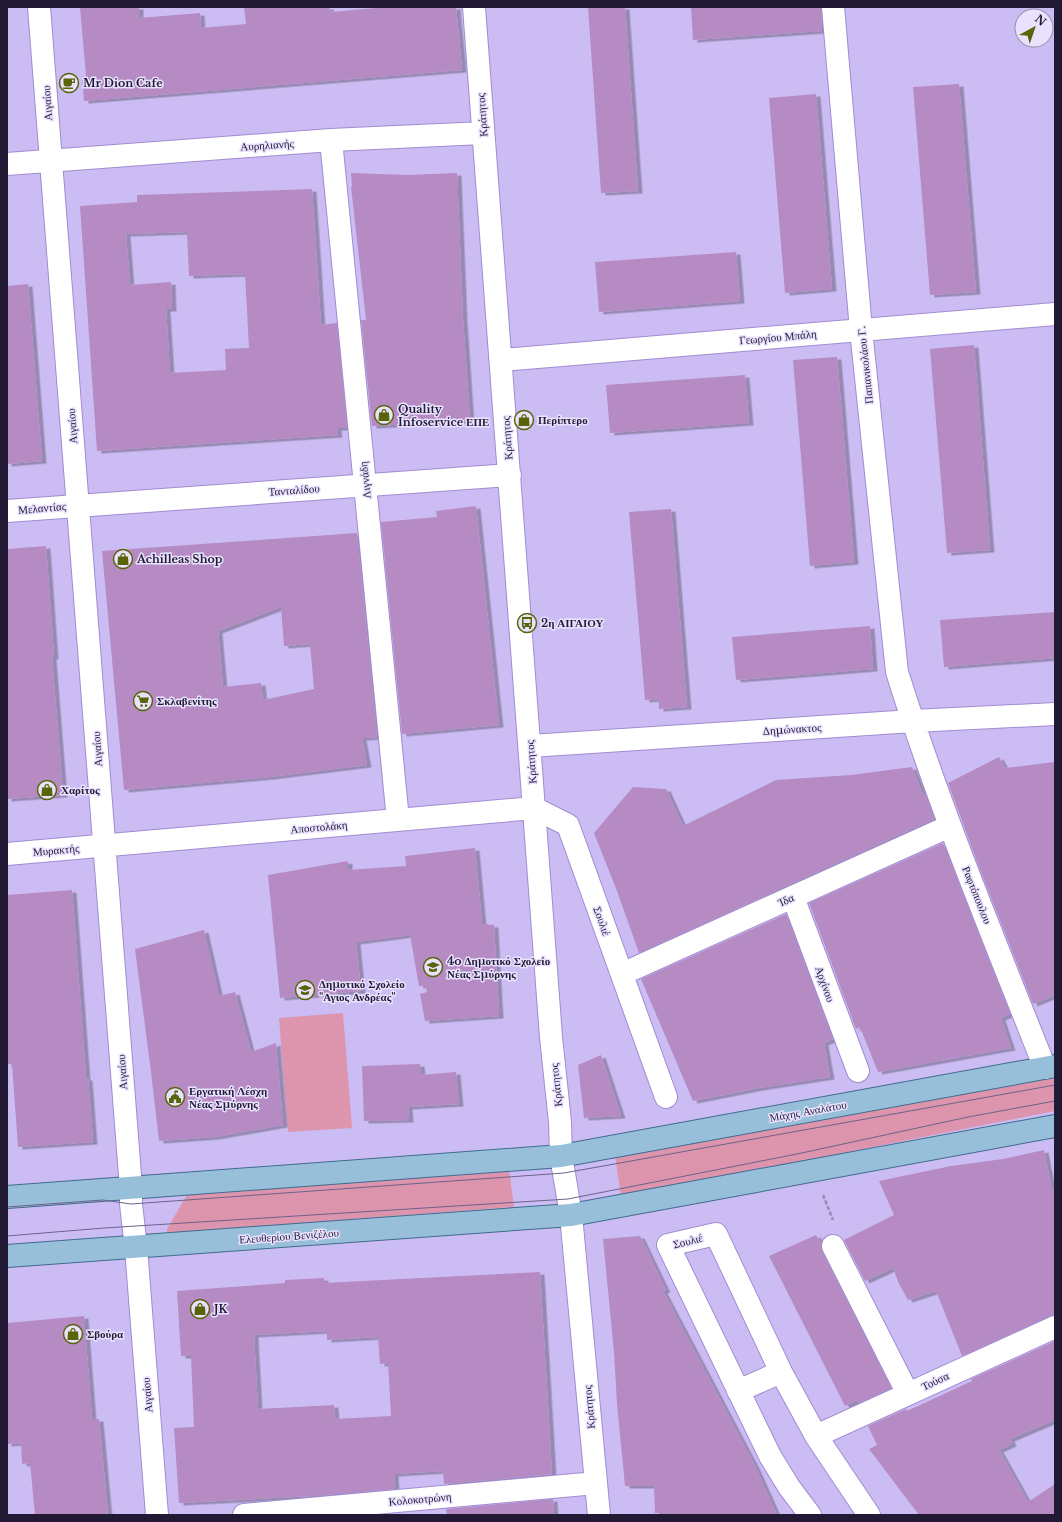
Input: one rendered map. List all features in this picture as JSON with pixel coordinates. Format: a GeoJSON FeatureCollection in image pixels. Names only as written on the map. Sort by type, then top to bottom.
{"type":"FeatureCollection","features":[{"type":"Feature","properties":{"kind":"main road","name":"Μάχης Αναλάτου"},"geometry":{"type":"LineString","coordinates":[[561,1156],[1050,1067]]}},
{"type":"Feature","properties":{"kind":"main road"},"geometry":{"type":"LineString","coordinates":[[571,1215],[1055,1126]]}},
{"type":"Feature","properties":{"kind":"main road"},"geometry":{"type":"LineString","coordinates":[[7,1197],[561,1156]]}},
{"type":"Feature","properties":{"kind":"main road","name":"Ελευθερίου Βενιζέλου"},"geometry":{"type":"LineString","coordinates":[[7,1256],[136,1248],[571,1215]]}},
{"type":"Feature","properties":{"kind":"street","name":"Αιγαίου"},"geometry":{"type":"LineString","coordinates":[[39,7],[131,1188],[131,1204],[136,1248],[157,1515]]}},
{"type":"Feature","properties":{"kind":"street","name":"Κράτητος"},"geometry":{"type":"LineString","coordinates":[[474,7],[561,1156],[571,1215],[599,1515]]}},
{"type":"Feature","properties":{"kind":"street","name":"Παπανικολάου Γ."},"geometry":{"type":"LineString","coordinates":[[833,7],[861,330],[897,672],[913,721]]}},
{"type":"Feature","properties":{"kind":"street","name":"Αυρηλιανής"},"geometry":{"type":"LineString","coordinates":[[7,164],[332,140],[483,133]]}},
{"type":"Feature","properties":{"kind":"street","name":"Λιγνάδη"},"geometry":{"type":"LineString","coordinates":[[332,140],[398,820]]}},
{"type":"Feature","properties":{"kind":"street","name":"Γεωργίου Μπάλη"},"geometry":{"type":"LineString","coordinates":[[501,360],[1055,314]]}},
{"type":"Feature","properties":{"kind":"street","name":"Τανταλίδου"},"geometry":{"type":"LineString","coordinates":[[78,505],[510,475]]}},
{"type":"Feature","properties":{"kind":"street","name":"Μελαντίας"},"geometry":{"type":"LineString","coordinates":[[7,511],[78,505]]}},
{"type":"Feature","properties":{"kind":"street","name":"Δημώνακτος"},"geometry":{"type":"LineString","coordinates":[[530,746],[913,721],[1055,714]]}},
{"type":"Feature","properties":{"kind":"street","name":"Ραφτόπουλου"},"geometry":{"type":"LineString","coordinates":[[913,721],[950,826],[1050,1067]]}},
{"type":"Feature","properties":{"kind":"street","name":"Αποστολάκη"},"geometry":{"type":"LineString","coordinates":[[104,845],[534,808]]}},
{"type":"Feature","properties":{"kind":"street","name":"Σουλιέ"},"geometry":{"type":"LineString","coordinates":[[534,808],[568,825],[666,1097]]}},
{"type":"Feature","properties":{"kind":"street","name":"Ίδα"},"geometry":{"type":"LineString","coordinates":[[622,974],[950,826]]}},
{"type":"Feature","properties":{"kind":"street","name":"Μυρακτής"},"geometry":{"type":"LineString","coordinates":[[7,854],[104,845]]}},
{"type":"Feature","properties":{"kind":"street","name":"Αρχίνου"},"geometry":{"type":"LineString","coordinates":[[793,897],[858,1071]]}},
{"type":"Feature","properties":{"kind":"street","name":"Σουλιέ"},"geometry":{"type":"LineString","coordinates":[[810,1515],[789,1487],[770,1456],[668,1245],[716,1234],[782,1372],[816,1436],[869,1515]]}},
{"type":"Feature","properties":{"kind":"street"},"geometry":{"type":"LineString","coordinates":[[833,1246],[908,1394]]}},
{"type":"Feature","properties":{"kind":"street","name":"Τούσα"},"geometry":{"type":"LineString","coordinates":[[816,1436],[1055,1326]]}},
{"type":"Feature","properties":{"kind":"street"},"geometry":{"type":"LineString","coordinates":[[738,1391],[782,1372]]}},
{"type":"Feature","properties":{"kind":"street","name":"Κολοκοτρώνη"},"geometry":{"type":"LineString","coordinates":[[244,1515],[596,1483]]}},
{"type":"Feature","properties":{"kind":"path"},"geometry":{"type":"LineString","coordinates":[[813,1170],[836,1226],[836,1236],[833,1246]]}},
{"type":"Feature","properties":{"kind":"shaded area"},"geometry":{"type":"Polygon","coordinates":[[[343,1013],[352,1128],[288,1132],[279,1018],[343,1013]]]}},
{"type":"Feature","properties":{"kind":"shaded area"},"geometry":{"type":"Polygon","coordinates":[[[1055,1075],[1055,1111],[621,1197],[615,1155],[1055,1075]]]}},
{"type":"Feature","properties":{"kind":"shaded area"},"geometry":{"type":"Polygon","coordinates":[[[509,1169],[514,1207],[167,1233],[167,1229],[188,1193],[509,1169]]]}},
{"type":"Feature","properties":{"kind":"building"},"geometry":{"type":"Polygon","coordinates":[[[80,7],[139,7],[139,18],[200,13],[201,28],[246,24],[244,7],[329,7],[330,12],[388,7],[456,7],[462,70],[84,101],[82,76],[86,76],[80,7]]]}},
{"type":"Feature","properties":{"kind":"building"},"geometry":{"type":"Polygon","coordinates":[[[588,7],[625,7],[638,191],[601,193],[588,7]]]}},
{"type":"Feature","properties":{"kind":"building"},"geometry":{"type":"Polygon","coordinates":[[[691,7],[821,7],[822,31],[693,40],[691,7]]]}},
{"type":"Feature","properties":{"kind":"building"},"geometry":{"type":"Polygon","coordinates":[[[959,84],[976,292],[930,295],[913,87],[959,84]]]}},
{"type":"Feature","properties":{"kind":"building"},"geometry":{"type":"Polygon","coordinates":[[[816,94],[832,289],[785,293],[769,98],[816,94]]]}},
{"type":"Feature","properties":{"kind":"building"},"geometry":{"type":"Polygon","coordinates":[[[351,173],[407,175],[457,173],[463,319],[470,421],[372,426],[361,320],[366,320],[351,187],[351,173]]]}},
{"type":"Feature","properties":{"kind":"building"},"geometry":{"type":"Polygon","coordinates":[[[312,189],[321,325],[337,323],[347,428],[337,428],[338,435],[97,451],[80,206],[137,202],[137,195],[312,189]],[[187,232],[126,234],[130,285],[171,282],[172,309],[166,309],[170,373],[226,370],[225,349],[249,348],[245,274],[189,276],[187,232]]]}},
{"type":"Feature","properties":{"kind":"building"},"geometry":{"type":"Polygon","coordinates":[[[736,252],[740,301],[599,312],[595,262],[736,252]]]}},
{"type":"Feature","properties":{"kind":"building"},"geometry":{"type":"Polygon","coordinates":[[[28,284],[42,461],[7,464],[7,286],[28,284]]]}},
{"type":"Feature","properties":{"kind":"building"},"geometry":{"type":"Polygon","coordinates":[[[974,345],[990,550],[947,553],[930,349],[974,345]]]}},
{"type":"Feature","properties":{"kind":"building"},"geometry":{"type":"Polygon","coordinates":[[[837,357],[854,562],[810,566],[793,360],[837,357]]]}},
{"type":"Feature","properties":{"kind":"building"},"geometry":{"type":"Polygon","coordinates":[[[745,375],[749,423],[610,433],[606,385],[745,375]]]}},
{"type":"Feature","properties":{"kind":"building"},"geometry":{"type":"Polygon","coordinates":[[[476,506],[499,725],[402,734],[381,522],[437,517],[436,511],[476,506]]]}},
{"type":"Feature","properties":{"kind":"building"},"geometry":{"type":"Polygon","coordinates":[[[671,509],[687,707],[659,709],[659,699],[645,700],[629,512],[671,509]]]}},
{"type":"Feature","properties":{"kind":"building"},"geometry":{"type":"Polygon","coordinates":[[[357,533],[377,737],[362,738],[367,765],[270,777],[124,790],[102,551],[357,533]],[[281,607],[218,631],[223,687],[261,683],[263,700],[314,689],[310,644],[284,646],[281,607]]]}},
{"type":"Feature","properties":{"kind":"building"},"geometry":{"type":"Polygon","coordinates":[[[46,546],[54,657],[52,657],[63,795],[7,799],[7,549],[46,546]]]}},
{"type":"Feature","properties":{"kind":"building"},"geometry":{"type":"Polygon","coordinates":[[[1055,612],[1055,658],[944,667],[940,620],[1055,612]]]}},
{"type":"Feature","properties":{"kind":"building"},"geometry":{"type":"Polygon","coordinates":[[[870,626],[873,669],[736,680],[732,637],[870,626]]]}},
{"type":"Feature","properties":{"kind":"building"},"geometry":{"type":"Polygon","coordinates":[[[999,757],[1005,768],[1055,762],[1055,995],[1033,1004],[979,867],[948,783],[999,757]]]}},
{"type":"Feature","properties":{"kind":"building"},"geometry":{"type":"Polygon","coordinates":[[[912,767],[923,795],[925,794],[934,819],[639,953],[594,833],[633,787],[666,789],[683,826],[776,780],[851,775],[912,767]]]}},
{"type":"Feature","properties":{"kind":"building"},"geometry":{"type":"Polygon","coordinates":[[[943,843],[1010,1014],[1001,1018],[1011,1048],[878,1072],[860,1027],[856,1029],[809,903],[943,843]]]}},
{"type":"Feature","properties":{"kind":"building"},"geometry":{"type":"Polygon","coordinates":[[[475,848],[482,924],[494,925],[499,1016],[425,1021],[420,994],[427,992],[425,986],[419,986],[410,935],[356,942],[361,991],[280,998],[268,875],[348,861],[348,870],[406,866],[405,856],[475,848]]]}},
{"type":"Feature","properties":{"kind":"building"},"geometry":{"type":"Polygon","coordinates":[[[72,890],[86,1078],[88,1078],[93,1142],[18,1147],[12,1064],[7,1064],[7,895],[72,890]]]}},
{"type":"Feature","properties":{"kind":"building"},"geometry":{"type":"Polygon","coordinates":[[[786,914],[833,1039],[824,1043],[830,1077],[759,1088],[693,1101],[641,979],[786,914]]]}},
{"type":"Feature","properties":{"kind":"building"},"geometry":{"type":"Polygon","coordinates":[[[204,930],[219,996],[235,992],[251,1052],[276,1043],[283,1125],[215,1137],[159,1141],[135,949],[204,930]]]}},
{"type":"Feature","properties":{"kind":"building"},"geometry":{"type":"Polygon","coordinates":[[[601,1055],[621,1116],[584,1118],[578,1065],[601,1055]]]}},
{"type":"Feature","properties":{"kind":"building"},"geometry":{"type":"Polygon","coordinates":[[[420,1064],[421,1075],[456,1072],[459,1104],[408,1107],[409,1120],[364,1121],[362,1066],[420,1064]]]}},
{"type":"Feature","properties":{"kind":"building"},"geometry":{"type":"Polygon","coordinates":[[[1044,1150],[1052,1191],[1055,1189],[1055,1315],[962,1356],[936,1291],[908,1300],[899,1284],[893,1268],[865,1281],[844,1240],[894,1215],[879,1181],[951,1166],[1003,1159],[1044,1150]]]}},
{"type":"Feature","properties":{"kind":"building"},"geometry":{"type":"Polygon","coordinates":[[[816,1235],[821,1244],[822,1252],[891,1388],[859,1403],[857,1400],[845,1406],[769,1256],[816,1235]]]}},
{"type":"Feature","properties":{"kind":"building"},"geometry":{"type":"Polygon","coordinates":[[[640,1236],[666,1290],[663,1291],[755,1466],[777,1515],[663,1515],[663,1513],[655,1513],[654,1486],[625,1486],[603,1239],[640,1236]]]}},
{"type":"Feature","properties":{"kind":"building"},"geometry":{"type":"Polygon","coordinates":[[[540,1272],[552,1474],[444,1484],[443,1471],[394,1474],[395,1489],[311,1496],[179,1503],[174,1428],[194,1427],[191,1356],[181,1356],[177,1291],[285,1283],[285,1280],[324,1278],[324,1283],[540,1272]],[[327,1331],[254,1335],[258,1409],[334,1405],[335,1419],[391,1416],[388,1363],[380,1364],[378,1337],[327,1340],[327,1331]]]}},
{"type":"Feature","properties":{"kind":"building"},"geometry":{"type":"Polygon","coordinates":[[[84,1316],[92,1419],[99,1419],[108,1515],[35,1515],[30,1463],[22,1464],[21,1443],[7,1444],[7,1323],[84,1316]]]}},
{"type":"Feature","properties":{"kind":"building"},"geometry":{"type":"Polygon","coordinates":[[[1055,1341],[1055,1420],[1010,1439],[1012,1444],[999,1450],[1028,1502],[1055,1484],[1055,1515],[919,1515],[869,1449],[877,1445],[868,1426],[906,1409],[907,1411],[972,1381],[971,1379],[1055,1341]]]}},
{"type":"Feature","properties":{"kind":"building"},"geometry":{"type":"Polygon","coordinates":[[[553,1499],[554,1515],[447,1515],[446,1509],[553,1499]]]}},
{"type":"Feature","properties":{"kind":"tram line"},"geometry":{"type":"LineString","coordinates":[[7,1207],[103,1200],[131,1204],[564,1173],[1055,1085]]}},
{"type":"Feature","properties":{"kind":"tram line"},"geometry":{"type":"LineString","coordinates":[[7,1236],[104,1228],[568,1199],[797,1154],[968,1117],[1055,1101]]}},
{"type":"Feature","properties":{"kind":"place","name":"Mr Dion Cafe"},"geometry":{"type":"Point","coordinates":[69,83]}},
{"type":"Feature","properties":{"kind":"place","name":"Quality Infoservice ΕΠΕ"},"geometry":{"type":"Point","coordinates":[384,415]}},
{"type":"Feature","properties":{"kind":"place","name":"Περίπτερο"},"geometry":{"type":"Point","coordinates":[524,420]}},
{"type":"Feature","properties":{"kind":"place","name":"Achilleas Shop"},"geometry":{"type":"Point","coordinates":[123,559]}},
{"type":"Feature","properties":{"kind":"place","name":"2η ΑΙΓΑΙΟΥ"},"geometry":{"type":"Point","coordinates":[527,623]}},
{"type":"Feature","properties":{"kind":"place","name":"Σκλαβενίτης"},"geometry":{"type":"Point","coordinates":[143,701]}},
{"type":"Feature","properties":{"kind":"place","name":"Χαρίτος"},"geometry":{"type":"Point","coordinates":[47,790]}},
{"type":"Feature","properties":{"kind":"place","name":"4o Δημοτικό Σχολείο Νέας Σμύρνης"},"geometry":{"type":"Point","coordinates":[433,967]}},
{"type":"Feature","properties":{"kind":"place","name":"Δημοτικό Σχολείο \"Αγιος Ανδρέας\""},"geometry":{"type":"Point","coordinates":[305,990]}},
{"type":"Feature","properties":{"kind":"place","name":"Εργατική Λέσχη Νέας Σμύρνης"},"geometry":{"type":"Point","coordinates":[175,1097]}},
{"type":"Feature","properties":{"kind":"place","name":"JK"},"geometry":{"type":"Point","coordinates":[200,1309]}},
{"type":"Feature","properties":{"kind":"place","name":"Σβούρα"},"geometry":{"type":"Point","coordinates":[73,1334]}}]}
